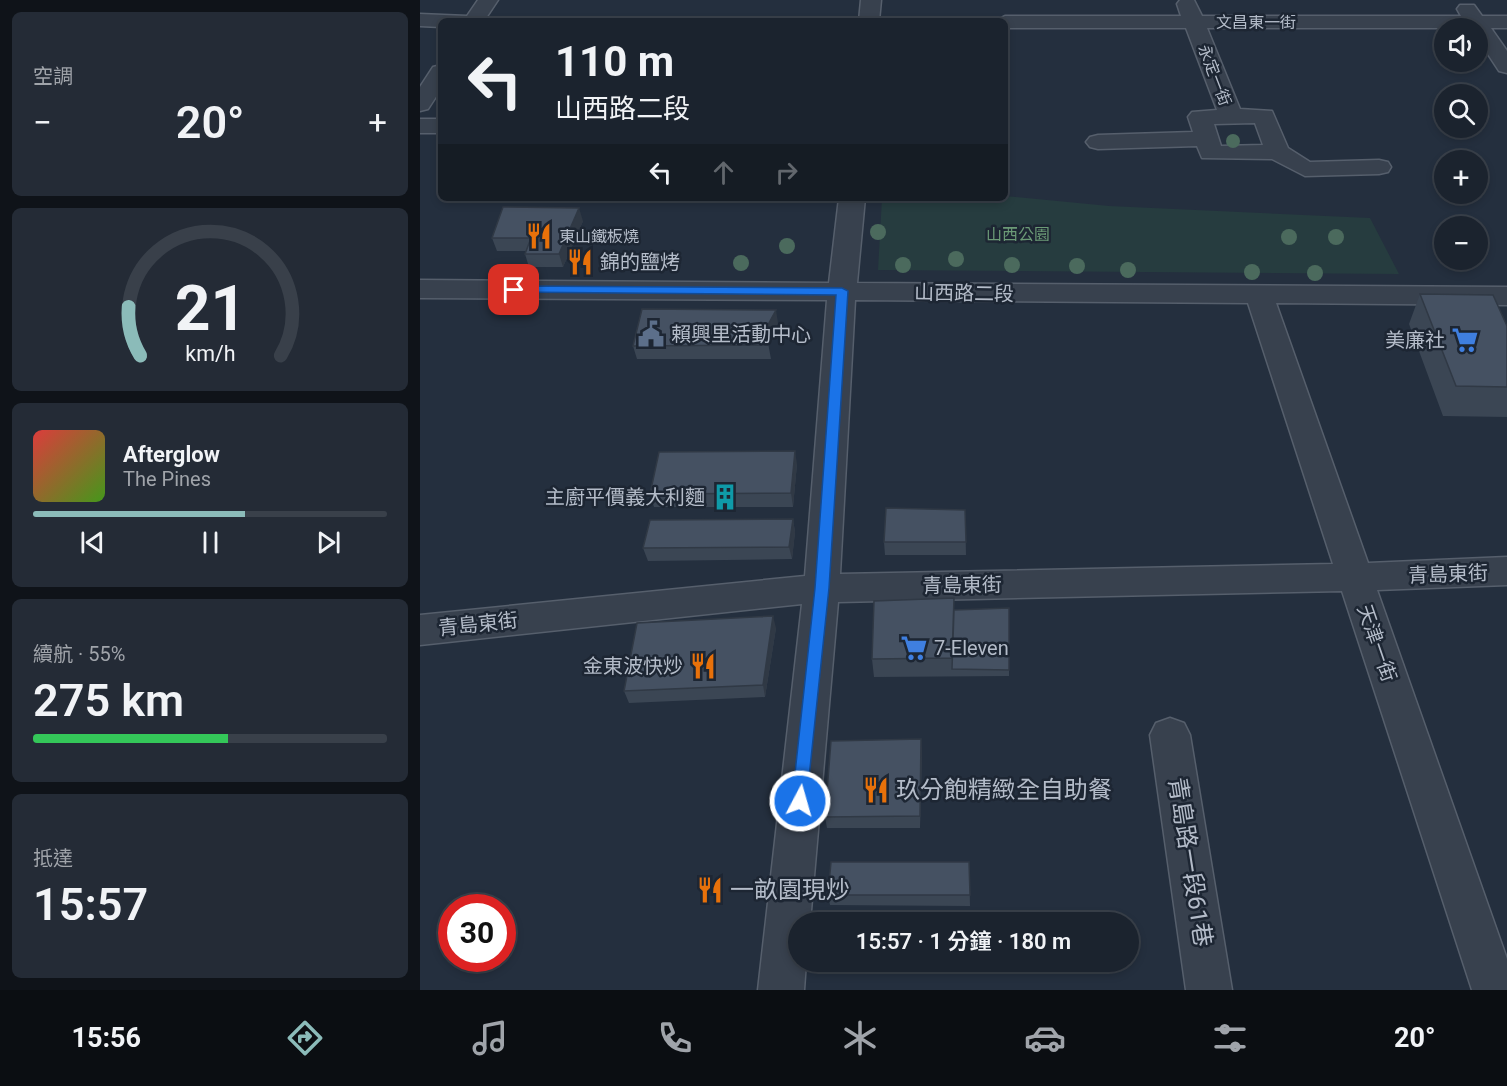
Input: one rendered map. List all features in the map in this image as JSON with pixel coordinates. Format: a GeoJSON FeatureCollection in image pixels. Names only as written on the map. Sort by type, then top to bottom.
{"type":"FeatureCollection","features":[{"type":"Feature","properties":{"kind":"street"},"geometry":{"type":"LineString","coordinates":[[476,18],[488,0]]}},
{"type":"Feature","properties":{"kind":"street"},"geometry":{"type":"LineString","coordinates":[[869,18],[871,0]]}},
{"type":"Feature","properties":{"kind":"street","name":"永定一街"},"geometry":{"type":"LineString","coordinates":[[1186,0],[1231,117]]}},
{"type":"Feature","properties":{"kind":"street"},"geometry":{"type":"LineString","coordinates":[[1461,0],[1474,18]]}},
{"type":"Feature","properties":{"kind":"street"},"geometry":{"type":"LineString","coordinates":[[420,20],[438,20]]}},
{"type":"Feature","properties":{"kind":"street","name":"文昌東一街"},"geometry":{"type":"LineString","coordinates":[[1008,22],[1434,22]]}},
{"type":"Feature","properties":{"kind":"street","name":"文昌東一街"},"geometry":{"type":"LineString","coordinates":[[1488,22],[1507,22]]}},
{"type":"Feature","properties":{"kind":"street"},"geometry":{"type":"LineString","coordinates":[[1488,38],[1507,66]]}},
{"type":"Feature","properties":{"kind":"street"},"geometry":{"type":"LineString","coordinates":[[420,104],[438,77]]}},
{"type":"Feature","properties":{"kind":"street","name":"永定一街"},"geometry":{"type":"LineString","coordinates":[[1207,139],[1200,117],[1264,116],[1277,152]]}},
{"type":"Feature","properties":{"kind":"street"},"geometry":{"type":"LineString","coordinates":[[420,126],[438,126]]}},
{"type":"Feature","properties":{"kind":"street"},"geometry":{"type":"LineString","coordinates":[[1098,142],[1207,139],[1211,153],[1277,152],[1305,169],[1379,167]]}},
{"type":"Feature","properties":{"kind":"street"},"geometry":{"type":"LineString","coordinates":[[781,990],[822,588],[842,291],[852,201]]}},
{"type":"Feature","properties":{"kind":"street","name":"山西路二段"},"geometry":{"type":"LineString","coordinates":[[420,289],[1507,296]]}},
{"type":"Feature","properties":{"kind":"street","name":"天津一街"},"geometry":{"type":"LineString","coordinates":[[1260,296],[1495,990]]}},
{"type":"Feature","properties":{"kind":"street","name":"青島東街"},"geometry":{"type":"LineString","coordinates":[[420,630],[822,588],[1355,577],[1507,571]]}},
{"type":"Feature","properties":{"kind":"street","name":"青島路一段61巷"},"geometry":{"type":"LineString","coordinates":[[1170,735],[1209,990]]}},
{"type":"Feature","properties":{"kind":"green space","name":"山西公園"},"geometry":{"type":"Polygon","coordinates":[[[1008,196],[1109,206],[1370,218],[1399,274],[878,270],[882,201],[1008,201],[1008,196]]]}},
{"type":"Feature","properties":{"kind":"building"},"geometry":{"type":"Polygon","coordinates":[[[503,207],[579,208],[559,254],[525,254],[531,238],[492,238],[503,207]]]}},
{"type":"Feature","properties":{"kind":"building"},"geometry":{"type":"Polygon","coordinates":[[[1420,294],[1493,295],[1507,326],[1507,387],[1456,386],[1420,294]]]}},
{"type":"Feature","properties":{"kind":"building"},"geometry":{"type":"Polygon","coordinates":[[[642,309],[776,310],[764,332],[768,345],[633,346],[642,309]]]}},
{"type":"Feature","properties":{"kind":"building"},"geometry":{"type":"Polygon","coordinates":[[[795,451],[791,493],[650,494],[659,452],[795,451]]]}},
{"type":"Feature","properties":{"kind":"building"},"geometry":{"type":"Polygon","coordinates":[[[886,508],[965,510],[966,542],[884,542],[886,508]]]}},
{"type":"Feature","properties":{"kind":"building"},"geometry":{"type":"Polygon","coordinates":[[[793,519],[789,547],[643,548],[650,520],[793,519]]]}},
{"type":"Feature","properties":{"kind":"building","name":"7-Eleven"},"geometry":{"type":"Polygon","coordinates":[[[954,598],[952,658],[872,659],[874,601],[954,598]]]}},
{"type":"Feature","properties":{"kind":"building"},"geometry":{"type":"Polygon","coordinates":[[[1009,608],[1009,670],[952,669],[954,610],[1009,608]]]}},
{"type":"Feature","properties":{"kind":"building","name":"金東波快炒"},"geometry":{"type":"Polygon","coordinates":[[[773,616],[763,685],[624,691],[637,623],[773,616]]]}},
{"type":"Feature","properties":{"kind":"building","name":"玖分飽精緻全自助餐"},"geometry":{"type":"Polygon","coordinates":[[[921,739],[920,816],[825,817],[831,741],[921,739]]]}},
{"type":"Feature","properties":{"kind":"building"},"geometry":{"type":"Polygon","coordinates":[[[831,862],[969,862],[970,895],[828,895],[831,862]]]}},
{"type":"Feature","properties":{"kind":"place","name":"東山鐵板燒"},"geometry":{"type":"Point","coordinates":[539,236]}},
{"type":"Feature","properties":{"kind":"place","name":"錦的鹽烤"},"geometry":{"type":"Point","coordinates":[580,262]}},
{"type":"Feature","properties":{"kind":"place","name":"賴興里活動中心"},"geometry":{"type":"Point","coordinates":[651,334]}},
{"type":"Feature","properties":{"kind":"place","name":"美廉社"},"geometry":{"type":"Point","coordinates":[1465,340]}},
{"type":"Feature","properties":{"kind":"place","name":"主廚平價義大利麵"},"geometry":{"type":"Point","coordinates":[725,497]}},
{"type":"Feature","properties":{"kind":"place","name":"7-Eleven"},"geometry":{"type":"Point","coordinates":[914,648]}},
{"type":"Feature","properties":{"kind":"place","name":"金東波快炒"},"geometry":{"type":"Point","coordinates":[703,666]}},
{"type":"Feature","properties":{"kind":"place","name":"玖分飽精緻全自助餐"},"geometry":{"type":"Point","coordinates":[876,790]}},
{"type":"Feature","properties":{"kind":"place","name":"一畝園現炒"},"geometry":{"type":"Point","coordinates":[710,890]}},
{"type":"Feature","properties":{"kind":"route"},"geometry":{"type":"LineString","coordinates":[[514,290],[842,291],[822,588],[800,801]]}}]}
